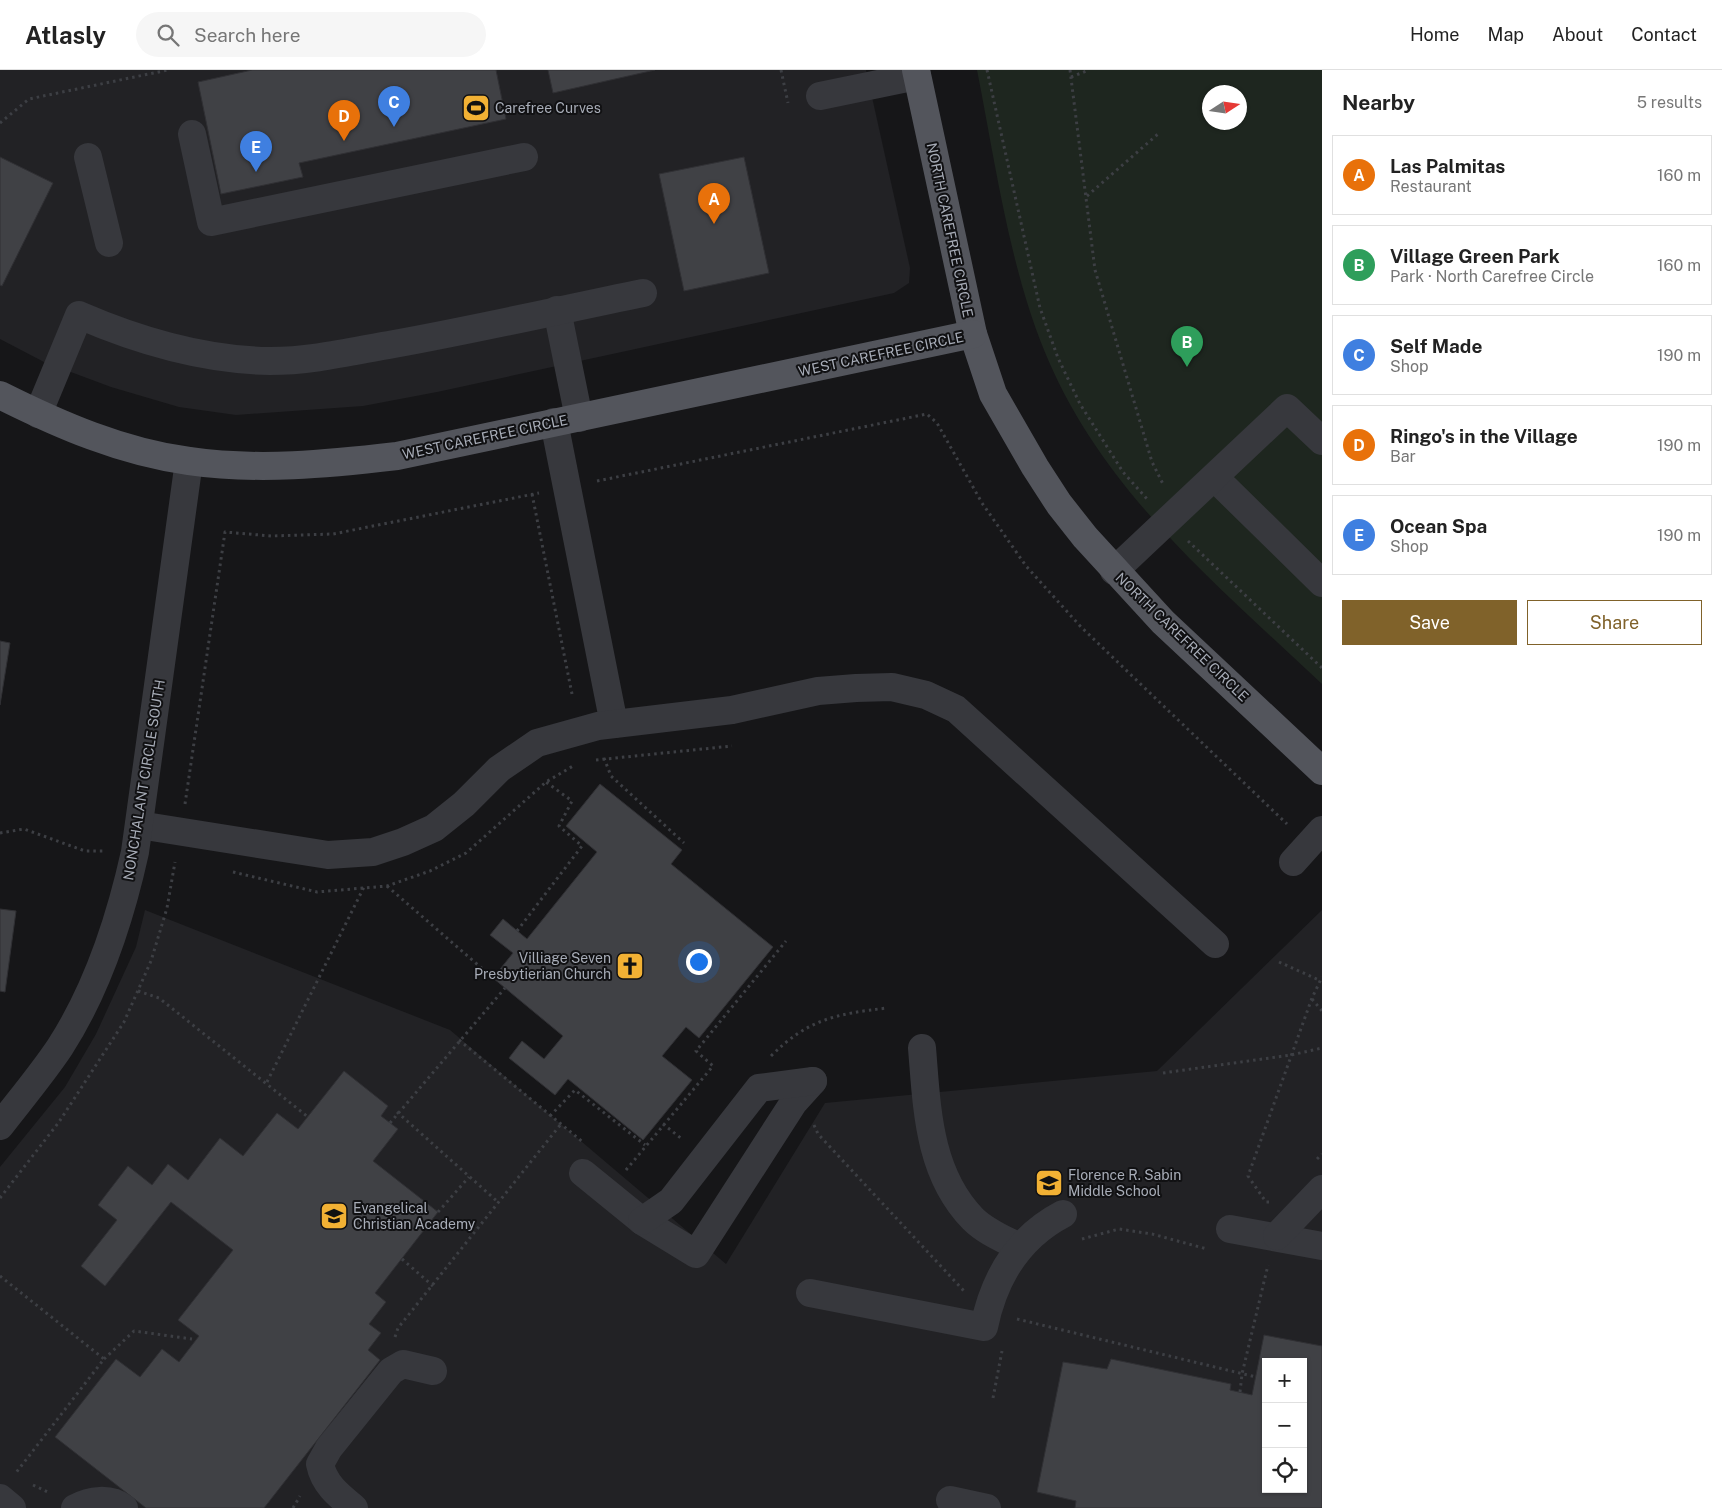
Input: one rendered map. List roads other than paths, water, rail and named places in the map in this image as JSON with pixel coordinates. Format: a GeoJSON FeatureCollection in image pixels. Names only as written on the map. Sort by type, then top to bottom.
{"type":"FeatureCollection","features":[{"type":"Feature","properties":{"kind":"main road","name":"NORTH CAREFREE CIRCLE"},"geometry":{"type":"LineString","coordinates":[[916,73],[973,334],[993,394],[1059,504],[1114,571],[1163,622],[1322,770]]}},
{"type":"Feature","properties":{"kind":"main road","name":"WEST CAREFREE CIRCLE"},"geometry":{"type":"LineString","coordinates":[[0,395],[88,436],[139,451],[189,461],[279,466],[330,464],[397,456],[973,334]]}},
{"type":"Feature","properties":{"kind":"street"},"geometry":{"type":"LineString","coordinates":[[820,96],[916,73]]}},
{"type":"Feature","properties":{"kind":"street"},"geometry":{"type":"LineString","coordinates":[[192,134],[211,222],[524,157]]}},
{"type":"Feature","properties":{"kind":"street"},"geometry":{"type":"LineString","coordinates":[[88,157],[109,243]]}},
{"type":"Feature","properties":{"kind":"street"},"geometry":{"type":"LineString","coordinates":[[38,414],[79,315],[136,338],[226,358],[270,361],[314,358],[465,331],[643,293]]}},
{"type":"Feature","properties":{"kind":"street"},"geometry":{"type":"LineString","coordinates":[[557,310],[566,420],[566,487],[614,724]]}},
{"type":"Feature","properties":{"kind":"street"},"geometry":{"type":"LineString","coordinates":[[1114,571],[1173,518],[1288,408],[1322,441]]}},
{"type":"Feature","properties":{"kind":"street","name":"NONCHALANT CIRCLE SOUTH"},"geometry":{"type":"LineString","coordinates":[[0,1126],[60,1046],[105,958],[124,905],[135,852],[189,461]]}},
{"type":"Feature","properties":{"kind":"street"},"geometry":{"type":"LineString","coordinates":[[1215,478],[1322,583]]}},
{"type":"Feature","properties":{"kind":"street"},"geometry":{"type":"LineString","coordinates":[[138,825],[328,855],[373,852],[403,842],[434,828],[464,804],[499,770],[538,743],[598,726],[732,710],[818,690],[892,687],[926,695],[956,709],[1215,944]]}},
{"type":"Feature","properties":{"kind":"street"},"geometry":{"type":"LineString","coordinates":[[922,1048],[927,1111],[941,1170],[974,1219],[993,1234],[1019,1246]]}},
{"type":"Feature","properties":{"kind":"street"},"geometry":{"type":"LineString","coordinates":[[587,1161],[642,1221],[696,1254],[794,1102],[806,1088],[759,1088],[671,1202],[642,1221]]}},
{"type":"Feature","properties":{"kind":"street"},"geometry":{"type":"LineString","coordinates":[[1277,1236],[1322,1189]]}},
{"type":"Feature","properties":{"kind":"street"},"geometry":{"type":"LineString","coordinates":[[810,1294],[999,1330],[988,1306],[1000,1276],[1019,1246],[1043,1224],[1062,1214]]}},
{"type":"Feature","properties":{"kind":"street"},"geometry":{"type":"LineString","coordinates":[[1230,1229],[1277,1236],[1322,1246]]}},
{"type":"Feature","properties":{"kind":"street"},"geometry":{"type":"LineString","coordinates":[[354,1508],[338,1496],[323,1478],[320,1464],[329,1448],[391,1371],[403,1364],[433,1371]]}},
{"type":"Feature","properties":{"kind":"street"},"geometry":{"type":"LineString","coordinates":[[0,1498],[12,1508]]}},
{"type":"Feature","properties":{"kind":"street"},"geometry":{"type":"LineString","coordinates":[[75,1508],[82,1504],[105,1500],[119,1504],[124,1508]]}},
{"type":"Feature","properties":{"kind":"street"},"geometry":{"type":"LineString","coordinates":[[950,1500],[987,1508]]}},
{"type":"Feature","properties":{"kind":"place","name":"Carefree Curves"},"geometry":{"type":"Point","coordinates":[476,108]}},
{"type":"Feature","properties":{"kind":"place","name":"Self Made"},"geometry":{"type":"Point","coordinates":[394,127]}},
{"type":"Feature","properties":{"kind":"place","name":"Ringo's in the Village"},"geometry":{"type":"Point","coordinates":[344,141]}},
{"type":"Feature","properties":{"kind":"place","name":"Ocean Spa"},"geometry":{"type":"Point","coordinates":[256,172]}},
{"type":"Feature","properties":{"kind":"place","name":"Las Palmitas"},"geometry":{"type":"Point","coordinates":[714,224]}},
{"type":"Feature","properties":{"kind":"place","name":"Village Green Park"},"geometry":{"type":"Point","coordinates":[1187,367]}},
{"type":"Feature","properties":{"kind":"place","name":"Villiage Seven Presbytierian Church"},"geometry":{"type":"Point","coordinates":[630,966]}},
{"type":"Feature","properties":{"kind":"place","name":"Florence R. Sabin Middle School"},"geometry":{"type":"Point","coordinates":[1049,1183]}},
{"type":"Feature","properties":{"kind":"place","name":"Evangelical Christian Academy"},"geometry":{"type":"Point","coordinates":[334,1216]}}]}
